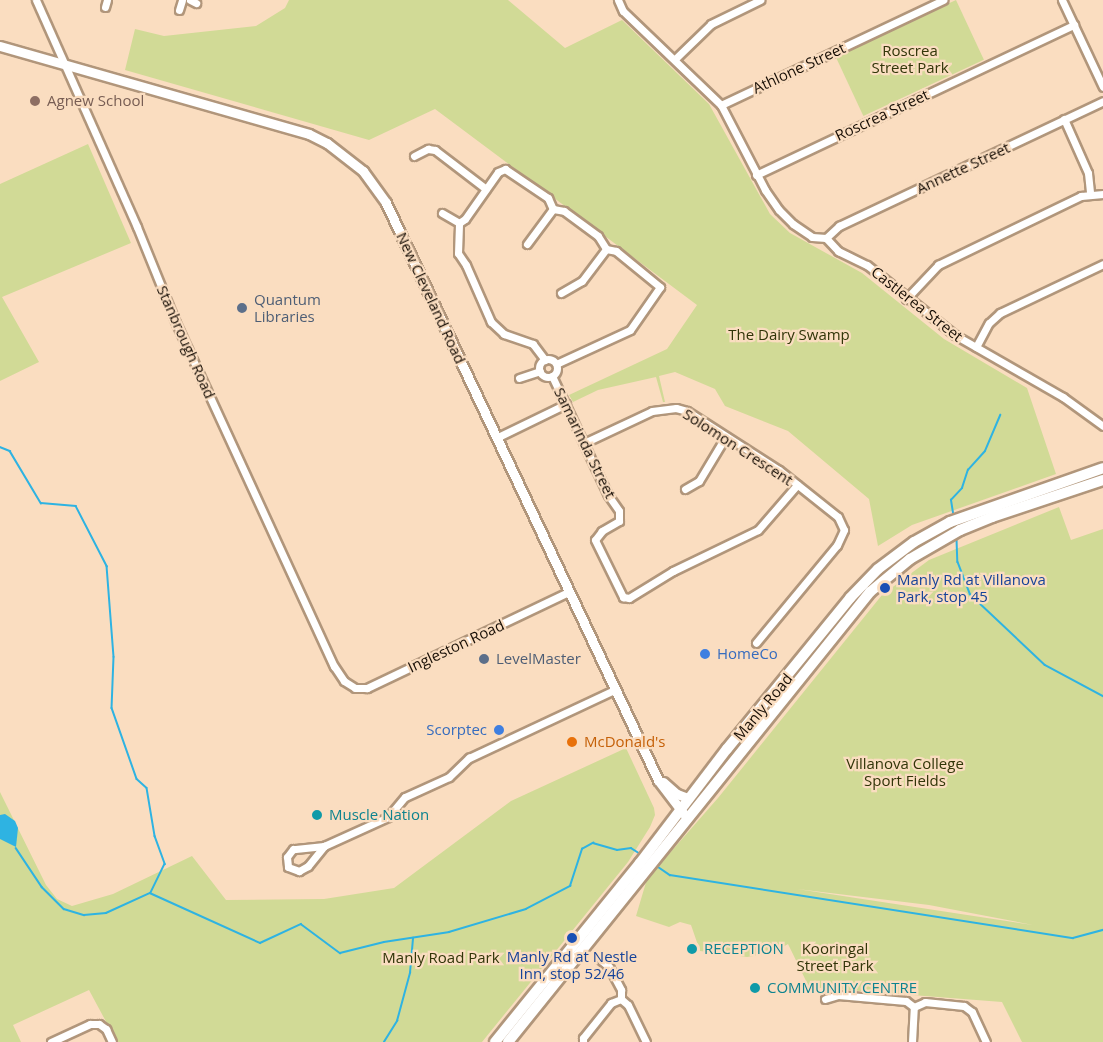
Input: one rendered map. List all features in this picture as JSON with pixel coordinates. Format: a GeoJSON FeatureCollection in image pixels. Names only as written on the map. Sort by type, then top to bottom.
{"type":"FeatureCollection","features":[{"type":"Feature","properties":{"kind":"main road","name":"Manly Road"},"geometry":{"type":"LineString","coordinates":[[495,1042],[850,598],[890,559],[919,538],[950,522],[1103,468]]}},
{"type":"Feature","properties":{"kind":"main road","name":"Manly Road"},"geometry":{"type":"LineString","coordinates":[[508,1042],[853,610],[882,580],[910,559],[960,530],[1000,514],[1103,480]]}},
{"type":"Feature","properties":{"kind":"street","name":"Stanbrough Road"},"geometry":{"type":"LineString","coordinates":[[36,0],[176,323],[331,658],[344,681]]}},
{"type":"Feature","properties":{"kind":"street"},"geometry":{"type":"LineString","coordinates":[[179,10],[182,0]]}},
{"type":"Feature","properties":{"kind":"street","name":"Castlerea Street"},"geometry":{"type":"LineString","coordinates":[[618,0],[623,11],[721,105],[756,175],[779,210],[793,224],[812,237],[826,238],[838,251],[867,265],[906,299],[976,348],[1070,401],[1103,426]]}},
{"type":"Feature","properties":{"kind":"street"},"geometry":{"type":"LineString","coordinates":[[675,59],[711,24],[760,0]]}},
{"type":"Feature","properties":{"kind":"street","name":"Athlone Street"},"geometry":{"type":"LineString","coordinates":[[721,105],[943,0]]}},
{"type":"Feature","properties":{"kind":"street"},"geometry":{"type":"LineString","coordinates":[[1062,0],[1103,87]]}},
{"type":"Feature","properties":{"kind":"street","name":"Roscrea Street"},"geometry":{"type":"LineString","coordinates":[[756,175],[1074,25]]}},
{"type":"Feature","properties":{"kind":"street","name":"New Cleveland Road"},"geometry":{"type":"LineString","coordinates":[[0,46],[309,134],[348,158],[363,171],[386,203],[658,780],[658,791],[687,819]]}},
{"type":"Feature","properties":{"kind":"street","name":"Annette Street"},"geometry":{"type":"LineString","coordinates":[[826,238],[839,226],[1103,101]]}},
{"type":"Feature","properties":{"kind":"street"},"geometry":{"type":"LineString","coordinates":[[1064,119],[1088,173],[1090,193]]}},
{"type":"Feature","properties":{"kind":"street"},"geometry":{"type":"LineString","coordinates":[[414,156],[428,149],[435,150],[486,189]]}},
{"type":"Feature","properties":{"kind":"street"},"geometry":{"type":"LineString","coordinates":[[459,223],[465,219],[501,170],[508,170],[548,198],[553,209]]}},
{"type":"Feature","properties":{"kind":"street"},"geometry":{"type":"LineString","coordinates":[[906,299],[938,265],[1090,193],[1103,194]]}},
{"type":"Feature","properties":{"kind":"street"},"geometry":{"type":"LineString","coordinates":[[527,244],[553,209]]}},
{"type":"Feature","properties":{"kind":"street"},"geometry":{"type":"LineString","coordinates":[[544,360],[550,360],[556,364],[630,330],[659,292],[660,287],[656,281],[616,251],[606,249],[598,236],[564,211],[553,209]]}},
{"type":"Feature","properties":{"kind":"street"},"geometry":{"type":"LineString","coordinates":[[442,213],[459,223]]}},
{"type":"Feature","properties":{"kind":"street"},"geometry":{"type":"LineString","coordinates":[[459,223],[458,253],[466,265],[491,322],[504,334],[533,344],[544,360]]}},
{"type":"Feature","properties":{"kind":"street"},"geometry":{"type":"LineString","coordinates":[[561,293],[582,280],[606,249]]}},
{"type":"Feature","properties":{"kind":"street"},"geometry":{"type":"LineString","coordinates":[[976,348],[989,323],[1000,313],[1103,264]]}},
{"type":"Feature","properties":{"kind":"street"},"geometry":{"type":"LineString","coordinates":[[519,378],[540,372],[540,366],[544,360]]}},
{"type":"Feature","properties":{"kind":"street","name":"Samarinda Street"},"geometry":{"type":"LineString","coordinates":[[552,376],[557,370],[556,364]]}},
{"type":"Feature","properties":{"kind":"street","name":"Samarinda Street"},"geometry":{"type":"LineString","coordinates":[[540,372],[543,376],[552,376]]}},
{"type":"Feature","properties":{"kind":"street","name":"Samarinda Street"},"geometry":{"type":"LineString","coordinates":[[552,376],[608,495],[620,511],[619,521],[602,531],[595,540],[623,597],[629,598],[673,571],[758,530],[798,485]]}},
{"type":"Feature","properties":{"kind":"street"},"geometry":{"type":"LineString","coordinates":[[496,438],[566,404]]}},
{"type":"Feature","properties":{"kind":"street","name":"Solomon Crescent"},"geometry":{"type":"LineString","coordinates":[[584,443],[652,411],[665,408],[687,411],[778,470],[838,517],[843,523],[843,535],[756,643]]}},
{"type":"Feature","properties":{"kind":"street"},"geometry":{"type":"LineString","coordinates":[[686,489],[699,481],[726,436]]}},
{"type":"Feature","properties":{"kind":"street","name":"Ingleston Road"},"geometry":{"type":"LineString","coordinates":[[344,681],[355,688],[367,688],[568,592]]}},
{"type":"Feature","properties":{"kind":"street"},"geometry":{"type":"LineString","coordinates":[[324,846],[308,866],[299,871],[288,867],[287,857],[293,849],[324,846],[388,818],[405,797],[448,777],[469,758],[614,690]]}},
{"type":"Feature","properties":{"kind":"street"},"geometry":{"type":"LineString","coordinates":[[658,780],[677,794],[688,798]]}},
{"type":"Feature","properties":{"kind":"street"},"geometry":{"type":"LineString","coordinates":[[601,960],[609,967],[621,990],[621,999],[628,1005],[646,1042]]}},
{"type":"Feature","properties":{"kind":"street"},"geometry":{"type":"LineString","coordinates":[[825,999],[838,995],[906,1001],[914,1007]]}},
{"type":"Feature","properties":{"kind":"street"},"geometry":{"type":"LineString","coordinates":[[583,1042],[583,1038],[611,1003],[621,999]]}},
{"type":"Feature","properties":{"kind":"street"},"geometry":{"type":"LineString","coordinates":[[914,1007],[925,1002],[964,1006],[972,1012],[986,1042]]}},
{"type":"Feature","properties":{"kind":"street"},"geometry":{"type":"LineString","coordinates":[[912,1042],[914,1007]]}},
{"type":"Feature","properties":{"kind":"street"},"geometry":{"type":"LineString","coordinates":[[51,1042],[90,1024],[99,1024],[105,1029],[111,1042]]}},
{"type":"Feature","properties":{"kind":"green space","name":"The Dairy Swamp"},"geometry":{"type":"Polygon","coordinates":[[[289,0],[508,0],[565,48],[622,20],[709,104],[770,214],[790,233],[862,273],[944,339],[1027,388],[1056,474],[912,525],[878,546],[869,499],[788,431],[725,406],[715,389],[675,372],[659,376],[665,402],[663,402],[656,377],[598,390],[573,402],[569,395],[667,349],[697,305],[435,109],[369,140],[125,70],[135,29],[164,36],[256,26],[285,8],[289,0]]]}},
{"type":"Feature","properties":{"kind":"green space","name":"Roscrea Street Park"},"geometry":{"type":"Polygon","coordinates":[[[956,0],[984,60],[863,116],[835,56],[956,0]]]}},
{"type":"Feature","properties":{"kind":"green space"},"geometry":{"type":"Polygon","coordinates":[[[88,144],[131,243],[2,297],[39,362],[0,381],[0,184],[88,144]]]}},
{"type":"Feature","properties":{"kind":"green space"},"geometry":{"type":"Polygon","coordinates":[[[1059,507],[1071,540],[1103,529],[1103,1042],[1022,1042],[1002,1002],[809,987],[788,944],[773,953],[747,957],[700,951],[691,925],[680,922],[669,927],[636,916],[647,879],[718,798],[882,595],[929,560],[1059,507]],[[797,889],[1033,925],[929,905],[797,889]]]}},
{"type":"Feature","properties":{"kind":"green space","name":"Manly Road Park"},"geometry":{"type":"Polygon","coordinates":[[[626,748],[654,808],[655,815],[650,827],[628,862],[482,1042],[117,1042],[89,990],[13,1025],[21,1042],[0,1042],[0,792],[46,885],[57,899],[72,906],[113,894],[192,856],[226,900],[324,899],[394,888],[511,801],[626,748]]]}},
{"type":"Feature","properties":{"kind":"water"},"geometry":{"type":"Polygon","coordinates":[[[5,814],[15,821],[18,828],[16,847],[0,839],[0,815],[5,814]]]}},
{"type":"Feature","properties":{"kind":"waterway"},"geometry":{"type":"LineString","coordinates":[[953,513],[951,500],[962,488],[968,470],[985,451],[1000,415]]}},
{"type":"Feature","properties":{"kind":"waterway"},"geometry":{"type":"LineString","coordinates":[[0,447],[10,451],[41,503],[76,506],[107,566],[114,657],[112,708],[137,779],[147,788],[155,836],[165,864],[151,893]]}},
{"type":"Feature","properties":{"kind":"waterway"},"geometry":{"type":"LineString","coordinates":[[957,539],[958,562],[970,594],[1045,665],[1103,696]]}},
{"type":"Feature","properties":{"kind":"waterway"},"geometry":{"type":"LineString","coordinates":[[16,848],[42,887],[64,909],[84,915],[106,913],[150,893],[260,943],[301,924],[340,953],[384,942],[449,932],[526,909],[570,886],[582,849],[593,843],[617,850],[631,848],[639,853]]}},
{"type":"Feature","properties":{"kind":"waterway"},"geometry":{"type":"LineString","coordinates":[[657,866],[670,875],[1073,938],[1103,930]]}},
{"type":"Feature","properties":{"kind":"waterway"},"geometry":{"type":"LineString","coordinates":[[384,1042],[397,1021],[410,973],[413,938]]}},
{"type":"Feature","properties":{"kind":"place","name":"Agnew School"},"geometry":{"type":"Point","coordinates":[35,101]}},
{"type":"Feature","properties":{"kind":"place","name":"Quantum Libraries"},"geometry":{"type":"Point","coordinates":[242,308]}},
{"type":"Feature","properties":{"kind":"place","name":"Manly Rd at Villanova Park, stop 45"},"geometry":{"type":"Point","coordinates":[885,588]}},
{"type":"Feature","properties":{"kind":"place","name":"HomeCo"},"geometry":{"type":"Point","coordinates":[705,654]}},
{"type":"Feature","properties":{"kind":"place","name":"LevelMaster"},"geometry":{"type":"Point","coordinates":[484,659]}},
{"type":"Feature","properties":{"kind":"place","name":"Scorptec"},"geometry":{"type":"Point","coordinates":[499,730]}},
{"type":"Feature","properties":{"kind":"place","name":"McDonald's"},"geometry":{"type":"Point","coordinates":[572,742]}},
{"type":"Feature","properties":{"kind":"place","name":"Muscle Nation"},"geometry":{"type":"Point","coordinates":[317,815]}},
{"type":"Feature","properties":{"kind":"place","name":"Manly Rd at Nestle Inn, stop 52/46"},"geometry":{"type":"Point","coordinates":[572,938]}},
{"type":"Feature","properties":{"kind":"place","name":"RECEPTION"},"geometry":{"type":"Point","coordinates":[692,949]}},
{"type":"Feature","properties":{"kind":"place","name":"COMMUNITY CENTRE"},"geometry":{"type":"Point","coordinates":[755,988]}},
{"type":"Feature","properties":{"kind":"park label","name":"Villanova College Sport Fields"},"geometry":{"type":"Point","coordinates":[905,772]}},
{"type":"Feature","properties":{"kind":"park label","name":"Kooringal Street Park"},"geometry":{"type":"Point","coordinates":[835,956]}}]}
